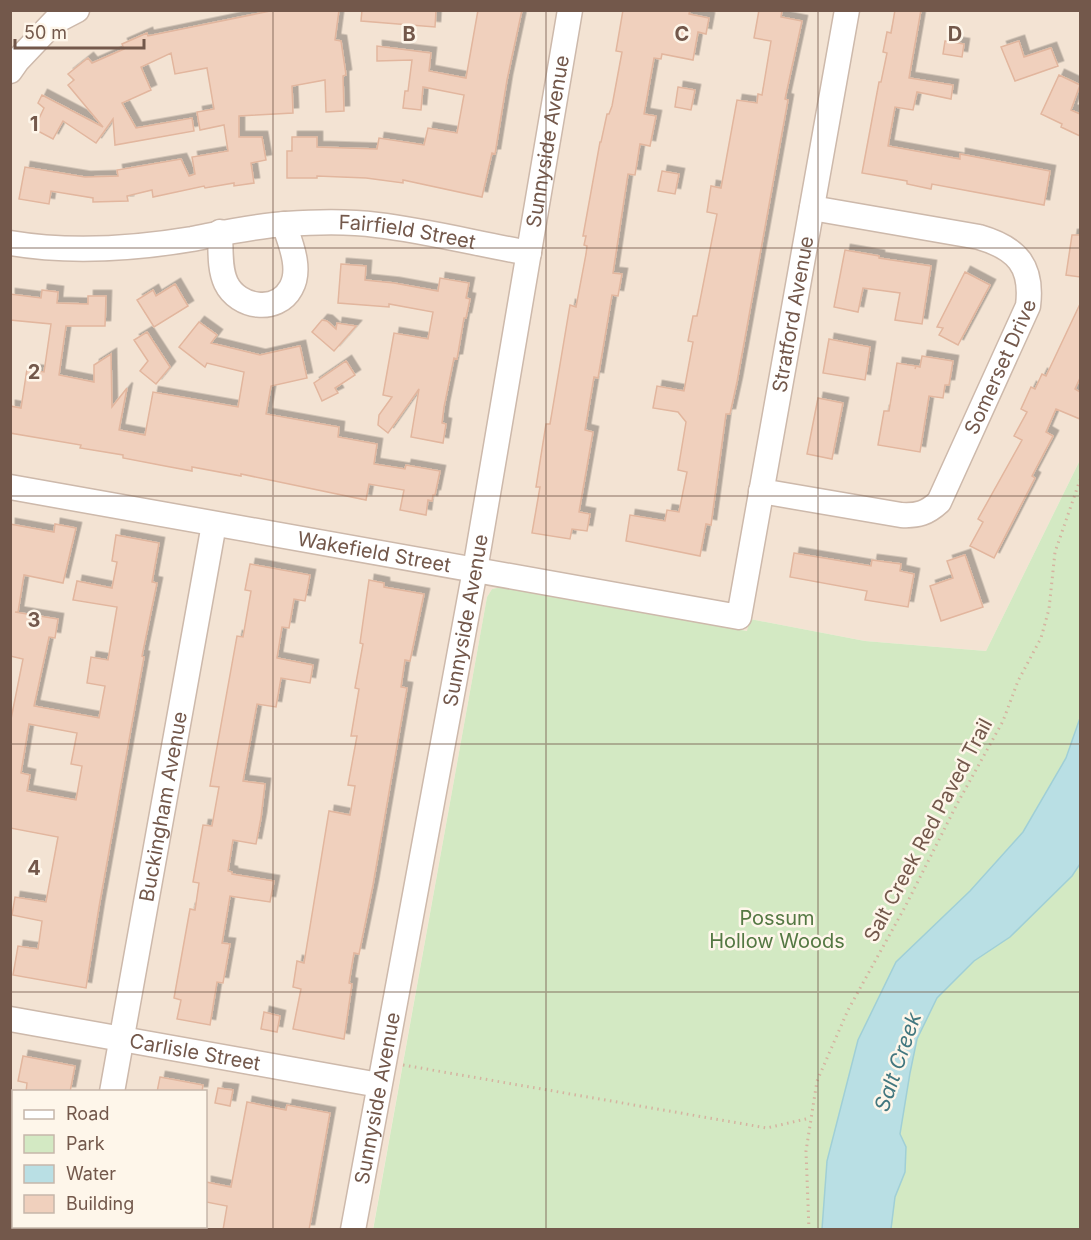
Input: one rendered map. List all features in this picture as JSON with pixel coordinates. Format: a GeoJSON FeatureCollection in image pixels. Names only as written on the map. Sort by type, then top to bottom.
{"type":"FeatureCollection","features":[{"type":"Feature","properties":{"kind":"street"},"geometry":{"type":"LineString","coordinates":[[12,62],[48,16],[77,10]]}},
{"type":"Feature","properties":{"kind":"street","name":"Sunnyside Avenue"},"geometry":{"type":"LineString","coordinates":[[353,1230],[475,570],[570,10]]}},
{"type":"Feature","properties":{"kind":"street","name":"Stratford Avenue"},"geometry":{"type":"LineString","coordinates":[[739,617],[847,10]]}},
{"type":"Feature","properties":{"kind":"street","name":"Somerset Drive"},"geometry":{"type":"LineString","coordinates":[[762,491],[902,515],[923,514],[932,509],[939,502],[1028,306],[1030,287],[1021,261],[998,243],[980,237],[812,207]]}},
{"type":"Feature","properties":{"kind":"street","name":"Fairfield Street"},"geometry":{"type":"LineString","coordinates":[[10,243],[51,248],[122,248],[284,224],[342,222],[376,225],[529,253]]}},
{"type":"Feature","properties":{"kind":"street"},"geometry":{"type":"LineString","coordinates":[[220,232],[226,284],[235,297],[244,302],[269,305],[291,288],[295,274],[284,224]]}},
{"type":"Feature","properties":{"kind":"street","name":"Wakefield Street"},"geometry":{"type":"LineString","coordinates":[[10,487],[739,617]]}},
{"type":"Feature","properties":{"kind":"street","name":"Buckingham Avenue"},"geometry":{"type":"LineString","coordinates":[[112,1090],[214,524]]}},
{"type":"Feature","properties":{"kind":"street","name":"Carlisle Street"},"geometry":{"type":"LineString","coordinates":[[10,1019],[122,1038],[381,1073]]}},
{"type":"Feature","properties":{"kind":"path","name":"Salt Creek Red Paved Trail"},"geometry":{"type":"LineString","coordinates":[[809,1230],[806,1151],[817,1081],[848,1010],[1003,721],[1018,681],[1041,638],[1049,609],[1055,552],[1080,480]]}},
{"type":"Feature","properties":{"kind":"path"},"geometry":{"type":"LineString","coordinates":[[381,1073],[767,1128],[810,1118]]}},
{"type":"Feature","properties":{"kind":"shaded area"},"geometry":{"type":"Polygon","coordinates":[[[10,11],[1080,11],[1080,460],[986,651],[865,641],[750,619],[748,631],[507,586],[492,589],[487,597],[373,1229],[11,1229],[10,11]]]}},
{"type":"Feature","properties":{"kind":"green space","name":"Possum Hollow Woods"},"geometry":{"type":"Polygon","coordinates":[[[1080,460],[1080,1229],[373,1230],[487,597],[492,589],[507,586],[747,631],[750,619],[865,641],[986,651],[1080,460]]]}},
{"type":"Feature","properties":{"kind":"water","name":"Salt Creek"},"geometry":{"type":"Polygon","coordinates":[[[1080,718],[1080,864],[1072,876],[1010,937],[974,961],[937,998],[917,1039],[910,1073],[900,1134],[906,1147],[905,1172],[895,1197],[891,1229],[822,1229],[827,1161],[858,1040],[896,962],[970,891],[1023,832],[1066,758],[1080,718]]]}},
{"type":"Feature","properties":{"kind":"building"},"geometry":{"type":"Polygon","coordinates":[[[275,10],[339,10],[335,40],[341,41],[346,75],[343,76],[344,111],[326,112],[325,80],[292,86],[293,113],[239,116],[239,137],[262,137],[266,160],[251,163],[254,183],[234,186],[234,183],[205,188],[204,186],[153,197],[152,190],[127,196],[128,201],[93,202],[93,198],[51,191],[49,204],[19,199],[25,167],[85,177],[118,176],[117,170],[181,159],[189,176],[195,174],[192,157],[228,151],[224,125],[200,130],[197,112],[214,109],[207,68],[175,74],[171,53],[141,67],[151,90],[122,103],[136,128],[192,118],[194,131],[115,145],[113,119],[96,143],[63,121],[53,139],[34,129],[44,108],[38,103],[42,95],[103,127],[68,85],[74,80],[68,74],[88,58],[92,63],[124,49],[122,44],[147,33],[148,36],[275,10]]]}},
{"type":"Feature","properties":{"kind":"building"},"geometry":{"type":"Polygon","coordinates":[[[362,10],[436,10],[435,27],[361,21],[362,10]]]}},
{"type":"Feature","properties":{"kind":"building"},"geometry":{"type":"Polygon","coordinates":[[[478,10],[522,10],[507,80],[495,154],[492,153],[482,197],[403,180],[403,183],[366,178],[317,176],[317,178],[287,178],[287,151],[292,151],[292,137],[317,137],[317,147],[377,149],[379,138],[424,145],[428,128],[457,133],[464,95],[423,87],[421,110],[403,108],[412,60],[377,61],[377,46],[431,53],[429,71],[466,78],[478,10]]]}},
{"type":"Feature","properties":{"kind":"building"},"geometry":{"type":"Polygon","coordinates":[[[623,10],[690,10],[689,14],[709,18],[706,34],[698,32],[693,60],[662,54],[661,59],[654,58],[644,114],[656,116],[650,146],[640,144],[635,175],[628,174],[613,273],[622,274],[618,296],[612,295],[598,378],[594,377],[585,430],[593,432],[579,512],[590,514],[587,531],[572,529],[570,539],[532,533],[540,487],[536,487],[546,424],[550,424],[570,305],[576,307],[586,254],[587,246],[584,245],[586,236],[583,236],[600,142],[607,114],[612,106],[622,52],[616,51],[623,10]]]}},
{"type":"Feature","properties":{"kind":"building"},"geometry":{"type":"Polygon","coordinates":[[[759,10],[782,10],[781,17],[802,21],[785,99],[788,100],[737,382],[730,414],[726,414],[711,525],[706,524],[700,556],[626,541],[630,515],[665,521],[667,510],[679,512],[687,472],[678,470],[686,422],[678,412],[653,408],[657,386],[684,391],[693,342],[688,341],[693,316],[697,316],[717,214],[707,212],[711,186],[721,188],[737,100],[757,103],[758,94],[762,95],[771,41],[754,38],[759,10]]]}},
{"type":"Feature","properties":{"kind":"building"},"geometry":{"type":"Polygon","coordinates":[[[895,10],[921,10],[909,78],[953,85],[951,99],[917,92],[913,110],[895,107],[888,146],[960,159],[960,154],[1050,171],[1044,205],[932,184],[931,189],[907,184],[907,181],[862,173],[879,82],[881,82],[887,53],[883,52],[887,32],[891,33],[895,10]]]}},
{"type":"Feature","properties":{"kind":"building"},"geometry":{"type":"Polygon","coordinates":[[[945,41],[964,44],[962,57],[943,54],[945,41]]]}},
{"type":"Feature","properties":{"kind":"building"},"geometry":{"type":"Polygon","coordinates":[[[1019,41],[1024,57],[1051,48],[1058,66],[1015,81],[1001,47],[1019,41]]]}},
{"type":"Feature","properties":{"kind":"building"},"geometry":{"type":"Polygon","coordinates":[[[1059,75],[1080,85],[1071,110],[1080,114],[1080,136],[1041,114],[1059,75]]]}},
{"type":"Feature","properties":{"kind":"building"},"geometry":{"type":"Polygon","coordinates":[[[678,87],[695,90],[691,110],[675,107],[678,87]]]}},
{"type":"Feature","properties":{"kind":"building"},"geometry":{"type":"Polygon","coordinates":[[[662,171],[679,174],[675,194],[658,191],[662,171]]]}},
{"type":"Feature","properties":{"kind":"building"},"geometry":{"type":"Polygon","coordinates":[[[1072,235],[1080,235],[1080,277],[1066,275],[1072,235]]]}},
{"type":"Feature","properties":{"kind":"building"},"geometry":{"type":"Polygon","coordinates":[[[845,250],[931,266],[922,324],[895,320],[900,293],[863,288],[858,312],[834,307],[845,250]]]}},
{"type":"Feature","properties":{"kind":"building"},"geometry":{"type":"Polygon","coordinates":[[[341,264],[366,266],[365,280],[438,291],[440,278],[469,283],[466,298],[470,299],[444,407],[442,423],[446,424],[443,443],[411,437],[419,389],[388,433],[378,425],[379,415],[392,397],[383,395],[394,333],[428,339],[433,312],[389,304],[389,307],[338,303],[341,264]]]}},
{"type":"Feature","properties":{"kind":"building"},"geometry":{"type":"Polygon","coordinates":[[[965,272],[990,285],[958,345],[939,335],[943,328],[937,327],[965,272]]]}},
{"type":"Feature","properties":{"kind":"building"},"geometry":{"type":"Polygon","coordinates":[[[175,284],[188,306],[154,327],[137,300],[153,290],[156,296],[175,284]]]}},
{"type":"Feature","properties":{"kind":"building"},"geometry":{"type":"Polygon","coordinates":[[[42,290],[58,292],[57,303],[88,304],[88,296],[106,296],[105,326],[66,326],[59,375],[94,382],[94,365],[111,354],[112,407],[127,388],[119,430],[145,435],[153,392],[238,407],[244,372],[207,363],[205,367],[179,347],[199,322],[217,335],[211,343],[260,355],[300,346],[307,378],[271,386],[266,414],[339,427],[338,437],[377,444],[374,464],[405,469],[406,465],[440,471],[435,495],[432,501],[428,500],[426,515],[400,510],[404,490],[369,484],[366,500],[241,474],[241,476],[192,467],[192,471],[165,466],[123,458],[123,455],[80,448],[81,445],[10,433],[10,406],[21,408],[27,369],[44,372],[51,324],[10,320],[10,294],[41,298],[42,290]]]}},
{"type":"Feature","properties":{"kind":"building"},"geometry":{"type":"Polygon","coordinates":[[[1080,304],[1080,378],[1075,389],[1080,392],[1080,419],[1056,409],[1046,432],[1053,436],[1032,476],[1035,478],[994,558],[970,546],[983,522],[978,519],[1022,440],[1014,436],[1027,412],[1021,409],[1031,387],[1035,389],[1042,374],[1046,376],[1080,304]]]}},
{"type":"Feature","properties":{"kind":"building"},"geometry":{"type":"Polygon","coordinates":[[[322,320],[327,321],[336,329],[337,323],[356,326],[334,351],[312,332],[322,320]]]}},
{"type":"Feature","properties":{"kind":"building"},"geometry":{"type":"Polygon","coordinates":[[[147,332],[170,367],[156,384],[140,371],[148,361],[134,340],[147,332]]]}},
{"type":"Feature","properties":{"kind":"building"},"geometry":{"type":"Polygon","coordinates":[[[829,339],[870,347],[865,380],[823,373],[829,339]]]}},
{"type":"Feature","properties":{"kind":"building"},"geometry":{"type":"Polygon","coordinates":[[[922,356],[953,361],[949,385],[945,385],[943,398],[929,396],[920,452],[878,445],[884,411],[889,411],[897,363],[920,367],[922,356]]]}},
{"type":"Feature","properties":{"kind":"building"},"geometry":{"type":"Polygon","coordinates":[[[346,361],[355,375],[335,388],[338,393],[322,401],[314,383],[346,361]]]}},
{"type":"Feature","properties":{"kind":"building"},"geometry":{"type":"Polygon","coordinates":[[[818,398],[843,403],[832,459],[807,454],[818,398]]]}},
{"type":"Feature","properties":{"kind":"building"},"geometry":{"type":"Polygon","coordinates":[[[10,524],[54,532],[55,524],[76,528],[63,583],[24,575],[18,612],[15,612],[58,619],[55,638],[49,637],[34,706],[99,718],[105,686],[87,683],[91,657],[108,660],[117,607],[73,600],[77,581],[112,588],[117,562],[112,561],[116,535],[159,543],[152,582],[157,583],[142,656],[144,657],[86,988],[13,975],[18,946],[38,949],[42,921],[12,915],[15,897],[46,902],[58,837],[10,828],[10,724],[23,659],[10,656],[10,524]],[[29,724],[21,773],[30,775],[27,791],[76,800],[82,766],[71,764],[77,733],[29,724]]]}},
{"type":"Feature","properties":{"kind":"building"},"geometry":{"type":"Polygon","coordinates":[[[794,553],[871,566],[872,560],[901,564],[900,571],[914,574],[908,607],[865,600],[867,591],[790,577],[794,553]]]}},
{"type":"Feature","properties":{"kind":"building"},"geometry":{"type":"Polygon","coordinates":[[[965,555],[983,607],[941,621],[930,586],[953,578],[947,561],[965,555]]]}},
{"type":"Feature","properties":{"kind":"building"},"geometry":{"type":"Polygon","coordinates":[[[250,564],[310,575],[305,601],[294,599],[289,628],[282,627],[277,658],[313,665],[310,683],[281,678],[276,707],[257,704],[243,781],[265,784],[261,818],[256,844],[233,840],[228,871],[232,874],[274,881],[270,902],[230,896],[222,943],[230,944],[223,983],[217,982],[210,1025],[177,1019],[181,1000],[174,998],[190,909],[195,910],[199,883],[193,882],[203,825],[212,826],[219,787],[210,786],[237,636],[243,637],[251,591],[245,590],[250,564]]]}},
{"type":"Feature","properties":{"kind":"building"},"geometry":{"type":"Polygon","coordinates":[[[369,580],[384,583],[384,587],[424,594],[410,661],[405,660],[401,687],[407,688],[373,885],[359,954],[354,953],[344,1039],[293,1029],[301,989],[293,987],[297,961],[304,963],[329,811],[350,815],[355,786],[348,785],[357,736],[351,736],[359,689],[355,688],[363,644],[360,643],[369,580]]]}},
{"type":"Feature","properties":{"kind":"building"},"geometry":{"type":"Polygon","coordinates":[[[264,1012],[280,1016],[277,1032],[261,1029],[264,1012]]]}},
{"type":"Feature","properties":{"kind":"building"},"geometry":{"type":"Polygon","coordinates":[[[23,1056],[75,1066],[70,1090],[26,1090],[27,1083],[18,1081],[23,1056]]]}},
{"type":"Feature","properties":{"kind":"building"},"geometry":{"type":"Polygon","coordinates":[[[160,1077],[203,1085],[202,1090],[157,1090],[160,1077]]]}},
{"type":"Feature","properties":{"kind":"building"},"geometry":{"type":"Polygon","coordinates":[[[218,1088],[233,1090],[230,1106],[215,1103],[218,1088]]]}},
{"type":"Feature","properties":{"kind":"building"},"geometry":{"type":"Polygon","coordinates":[[[247,1102],[286,1110],[287,1105],[330,1113],[309,1230],[223,1230],[227,1206],[207,1202],[207,1182],[231,1187],[247,1102]]]}}]}
